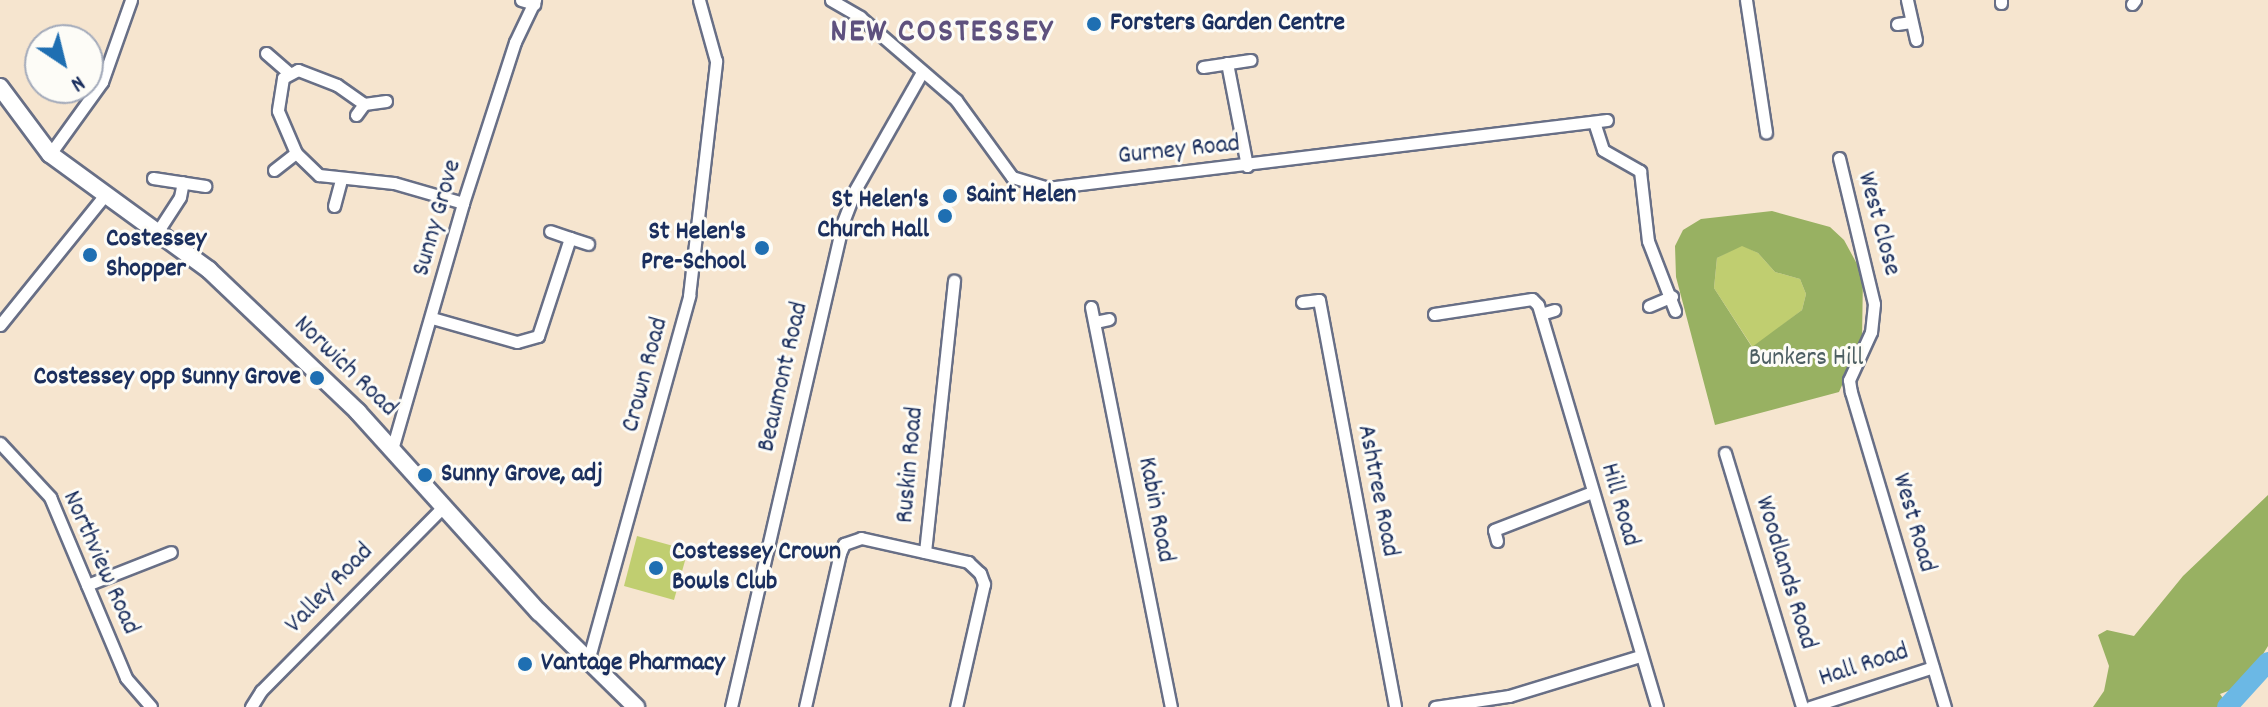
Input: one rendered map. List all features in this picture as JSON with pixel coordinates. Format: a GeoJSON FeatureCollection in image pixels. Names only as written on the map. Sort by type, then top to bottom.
{"type":"FeatureCollection","features":[{"type":"Feature","properties":{"kind":"street"},"geometry":{"type":"LineString","coordinates":[[50,154],[102,82],[131,0]]}},
{"type":"Feature","properties":{"kind":"street","name":"Sunny Grove"},"geometry":{"type":"LineString","coordinates":[[393,446],[463,203],[515,42],[534,2],[521,0]]}},
{"type":"Feature","properties":{"kind":"street","name":"Crown Road"},"geometry":{"type":"LineString","coordinates":[[588,661],[689,296],[716,61],[699,0]]}},
{"type":"Feature","properties":{"kind":"street","name":"Gurney Road"},"geometry":{"type":"LineString","coordinates":[[831,0],[860,17],[978,126],[1002,168],[1026,184],[1047,188],[1600,121],[1603,150],[1640,171],[1648,241],[1672,296]]}},
{"type":"Feature","properties":{"kind":"street"},"geometry":{"type":"LineString","coordinates":[[1746,0],[1766,132]]}},
{"type":"Feature","properties":{"kind":"street"},"geometry":{"type":"LineString","coordinates":[[1907,0],[1916,40]]}},
{"type":"Feature","properties":{"kind":"street"},"geometry":{"type":"LineString","coordinates":[[1897,24],[1911,22]]}},
{"type":"Feature","properties":{"kind":"street"},"geometry":{"type":"LineString","coordinates":[[266,53],[288,72]]}},
{"type":"Feature","properties":{"kind":"street"},"geometry":{"type":"LineString","coordinates":[[1203,67],[1250,60]]}},
{"type":"Feature","properties":{"kind":"street"},"geometry":{"type":"LineString","coordinates":[[1227,63],[1247,166]]}},
{"type":"Feature","properties":{"kind":"street"},"geometry":{"type":"LineString","coordinates":[[288,72],[298,70],[337,85],[364,104],[386,101]]}},
{"type":"Feature","properties":{"kind":"street"},"geometry":{"type":"LineString","coordinates":[[288,72],[279,91],[278,111],[296,153],[319,175],[341,180],[394,183],[463,203]]}},
{"type":"Feature","properties":{"kind":"street","name":"Beaumont Road"},"geometry":{"type":"LineString","coordinates":[[731,707],[843,222],[855,190],[922,72]]}},
{"type":"Feature","properties":{"kind":"street","name":"Norwich Road"},"geometry":{"type":"LineString","coordinates":[[0,87],[50,154],[226,284],[393,446],[444,506],[588,661],[636,707]]}},
{"type":"Feature","properties":{"kind":"street"},"geometry":{"type":"LineString","coordinates":[[356,115],[364,104]]}},
{"type":"Feature","properties":{"kind":"street"},"geometry":{"type":"LineString","coordinates":[[274,170],[296,153]]}},
{"type":"Feature","properties":{"kind":"street","name":"West Close"},"geometry":{"type":"LineString","coordinates":[[1839,158],[1874,304],[1871,332],[1849,380],[1851,392]]}},
{"type":"Feature","properties":{"kind":"street"},"geometry":{"type":"LineString","coordinates":[[153,178],[205,186]]}},
{"type":"Feature","properties":{"kind":"street"},"geometry":{"type":"LineString","coordinates":[[334,206],[341,180]]}},
{"type":"Feature","properties":{"kind":"street"},"geometry":{"type":"LineString","coordinates":[[158,231],[180,197],[183,182]]}},
{"type":"Feature","properties":{"kind":"street"},"geometry":{"type":"LineString","coordinates":[[0,325],[105,195]]}},
{"type":"Feature","properties":{"kind":"street"},"geometry":{"type":"LineString","coordinates":[[550,231],[588,244]]}},
{"type":"Feature","properties":{"kind":"street"},"geometry":{"type":"LineString","coordinates":[[432,318],[529,342],[538,336],[570,238]]}},
{"type":"Feature","properties":{"kind":"street","name":"Ruskin Road"},"geometry":{"type":"LineString","coordinates":[[954,281],[925,552],[968,562],[984,584],[956,707]]}},
{"type":"Feature","properties":{"kind":"street"},"geometry":{"type":"LineString","coordinates":[[1649,306],[1672,296],[1675,311]]}},
{"type":"Feature","properties":{"kind":"street","name":"Hill Road"},"geometry":{"type":"LineString","coordinates":[[1440,309],[1532,299],[1541,314],[1657,707]]}},
{"type":"Feature","properties":{"kind":"street","name":"Ashtree Road"},"geometry":{"type":"LineString","coordinates":[[1302,302],[1319,300],[1395,707]]}},
{"type":"Feature","properties":{"kind":"street","name":"Kabin Road"},"geometry":{"type":"LineString","coordinates":[[1091,307],[1171,707]]}},
{"type":"Feature","properties":{"kind":"street"},"geometry":{"type":"LineString","coordinates":[[1541,314],[1554,310]]}},
{"type":"Feature","properties":{"kind":"street"},"geometry":{"type":"LineString","coordinates":[[1095,322],[1109,319]]}},
{"type":"Feature","properties":{"kind":"street","name":"West Road"},"geometry":{"type":"LineString","coordinates":[[1851,392],[1945,707]]}},
{"type":"Feature","properties":{"kind":"street","name":"Northview Road"},"geometry":{"type":"LineString","coordinates":[[0,443],[50,497],[126,678],[151,707]]}},
{"type":"Feature","properties":{"kind":"street","name":"Woodlands Road"},"geometry":{"type":"LineString","coordinates":[[1725,453],[1802,707]]}},
{"type":"Feature","properties":{"kind":"street"},"geometry":{"type":"LineString","coordinates":[[1497,541],[1494,530],[1592,492]]}},
{"type":"Feature","properties":{"kind":"street","name":"Valley Road"},"geometry":{"type":"LineString","coordinates":[[251,707],[261,691],[444,506]]}},
{"type":"Feature","properties":{"kind":"street"},"geometry":{"type":"LineString","coordinates":[[805,707],[844,544],[861,538],[925,552]]}},
{"type":"Feature","properties":{"kind":"street"},"geometry":{"type":"LineString","coordinates":[[87,585],[171,552]]}},
{"type":"Feature","properties":{"kind":"street"},"geometry":{"type":"LineString","coordinates":[[1435,707],[1509,696],[1640,656]]}},
{"type":"Feature","properties":{"kind":"street","name":"Hall Road"},"geometry":{"type":"LineString","coordinates":[[1810,707],[1933,667]]}},
{"type":"Feature","properties":{"kind":"green space","name":"Bunkers Hill"},"geometry":{"type":"Polygon","coordinates":[[[1772,211],[1830,227],[1844,240],[1863,275],[1862,340],[1839,392],[1715,425],[1676,277],[1675,246],[1683,230],[1701,219],[1772,211]],[[1742,246],[1717,258],[1714,288],[1752,347],[1802,310],[1806,294],[1800,279],[1775,272],[1758,253],[1742,246]]]}},
{"type":"Feature","properties":{"kind":"green space"},"geometry":{"type":"Polygon","coordinates":[[[1742,245],[1758,253],[1775,272],[1800,279],[1806,294],[1802,310],[1753,348],[1714,288],[1717,258],[1742,245]]]}},
{"type":"Feature","properties":{"kind":"green space"},"geometry":{"type":"Polygon","coordinates":[[[2268,495],[2268,646],[2244,685],[2220,694],[2229,707],[2093,707],[2104,691],[2109,666],[2098,635],[2107,630],[2134,636],[2183,576],[2268,495]]]}},
{"type":"Feature","properties":{"kind":"green space","name":"Costessey Crown Bowls Club"},"geometry":{"type":"Polygon","coordinates":[[[637,536],[688,550],[674,600],[624,586],[637,536]]]}},
{"type":"Feature","properties":{"kind":"waterway"},"geometry":{"type":"LineString","coordinates":[[2227,707],[2268,662]]}},
{"type":"Feature","properties":{"kind":"place","name":"Forsters Garden Centre"},"geometry":{"type":"Point","coordinates":[1094,24]}},
{"type":"Feature","properties":{"kind":"place","name":"Saint Helen"},"geometry":{"type":"Point","coordinates":[950,196]}},
{"type":"Feature","properties":{"kind":"place","name":"St Helen's Church Hall"},"geometry":{"type":"Point","coordinates":[945,216]}},
{"type":"Feature","properties":{"kind":"place","name":"St Helen's Pre-School"},"geometry":{"type":"Point","coordinates":[762,248]}},
{"type":"Feature","properties":{"kind":"place","name":"Costessey Shopper"},"geometry":{"type":"Point","coordinates":[90,255]}},
{"type":"Feature","properties":{"kind":"place","name":"Costessey opp Sunny Grove"},"geometry":{"type":"Point","coordinates":[317,378]}},
{"type":"Feature","properties":{"kind":"place","name":"Sunny Grove, adj"},"geometry":{"type":"Point","coordinates":[425,475]}},
{"type":"Feature","properties":{"kind":"place","name":"Costessey Crown Bowls Club"},"geometry":{"type":"Point","coordinates":[656,568]}},
{"type":"Feature","properties":{"kind":"place","name":"Vantage Pharmacy"},"geometry":{"type":"Point","coordinates":[525,664]}},
{"type":"Feature","properties":{"kind":"district","name":"NEW COSTESSEY"},"geometry":{"type":"Point","coordinates":[942,34]}}]}
